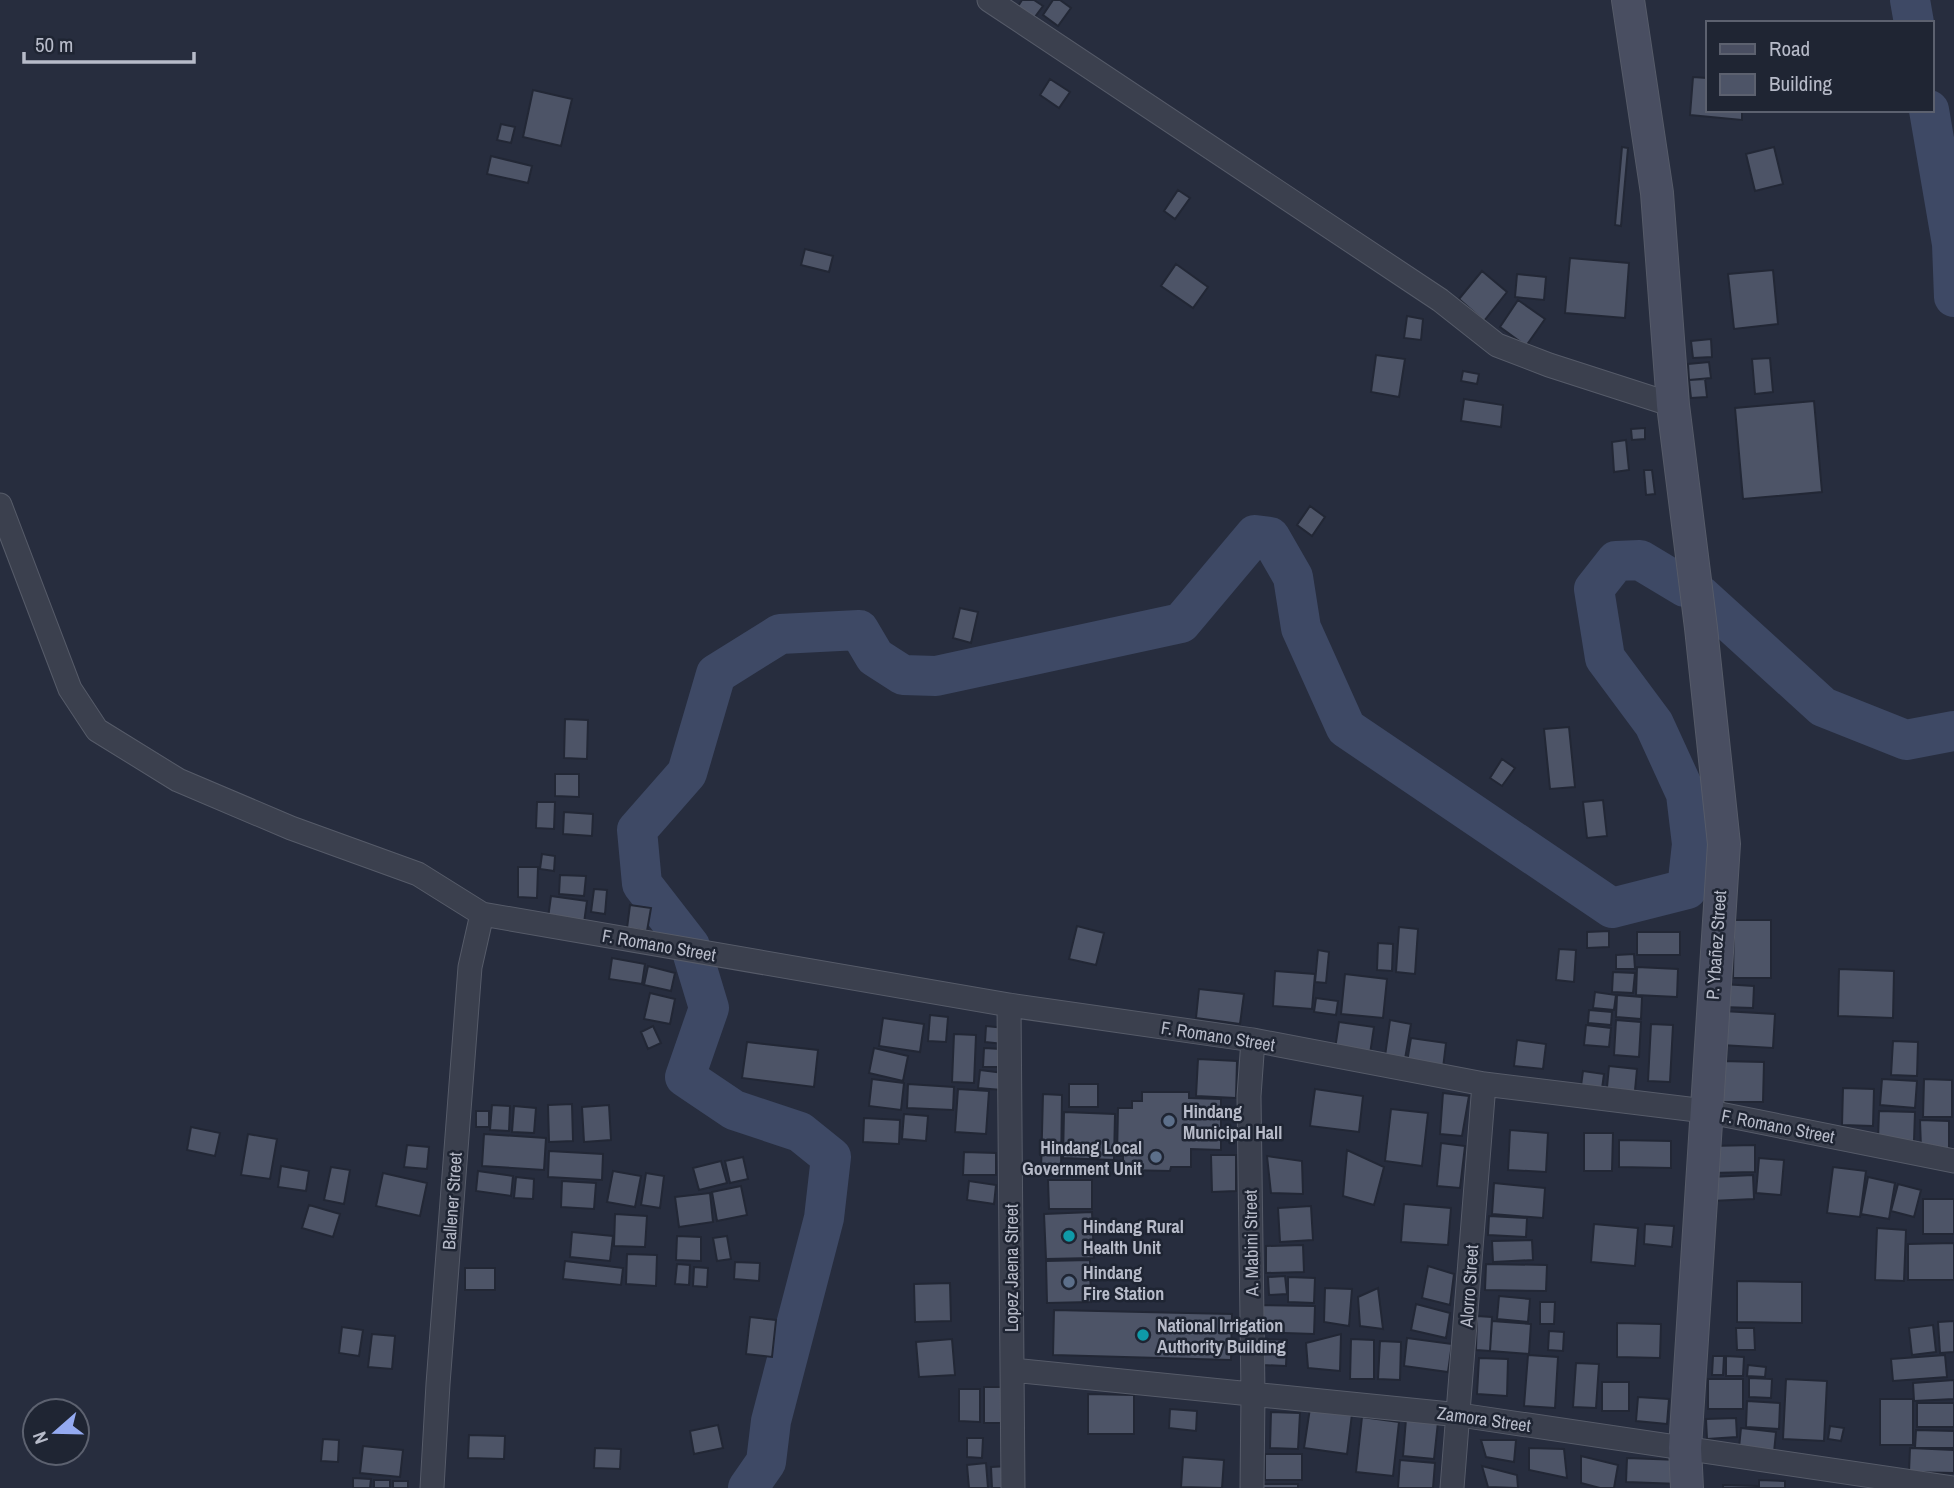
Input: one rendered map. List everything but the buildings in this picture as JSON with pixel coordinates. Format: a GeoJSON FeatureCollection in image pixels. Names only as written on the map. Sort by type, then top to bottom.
{"type":"FeatureCollection","features":[{"type":"Feature","properties":{"kind":"street"},"geometry":{"type":"LineString","coordinates":[[989,0],[1440,300],[1497,345],[1549,365],[1674,405]]}},
{"type":"Feature","properties":{"kind":"street","name":"P. Ybañez Street"},"geometry":{"type":"LineString","coordinates":[[1628,0],[1657,193],[1674,405],[1724,844],[1685,1448],[1687,1488]]}},
{"type":"Feature","properties":{"kind":"street"},"geometry":{"type":"LineString","coordinates":[[0,505],[70,689],[97,730],[178,780],[291,828],[418,874],[482,914]]}},
{"type":"Feature","properties":{"kind":"street","name":"F. Romano Street"},"geometry":{"type":"LineString","coordinates":[[482,914],[1009,1005],[1253,1040],[1484,1084],[1705,1111],[1954,1161]]}},
{"type":"Feature","properties":{"kind":"street","name":"Ballener Street"},"geometry":{"type":"LineString","coordinates":[[432,1488],[470,967],[482,914]]}},
{"type":"Feature","properties":{"kind":"street","name":"Lopez Jaena Street"},"geometry":{"type":"LineString","coordinates":[[1009,1005],[1013,1488]]}},
{"type":"Feature","properties":{"kind":"street","name":"A. Mabini Street"},"geometry":{"type":"LineString","coordinates":[[1252,1488],[1250,1096],[1253,1040]]}},
{"type":"Feature","properties":{"kind":"street","name":"Alorro Street"},"geometry":{"type":"LineString","coordinates":[[1452,1488],[1460,1415],[1484,1084]]}},
{"type":"Feature","properties":{"kind":"street","name":"Zamora Street"},"geometry":{"type":"LineString","coordinates":[[1012,1370],[1460,1415],[1953,1488]]}},
{"type":"Feature","properties":{"kind":"waterway"},"geometry":{"type":"LineString","coordinates":[[1910,0],[1914,21]]}},
{"type":"Feature","properties":{"kind":"waterway"},"geometry":{"type":"LineString","coordinates":[[1929,112],[1952,244],[1954,297]]}},
{"type":"Feature","properties":{"kind":"waterway"},"geometry":{"type":"LineString","coordinates":[[690,946],[642,884],[637,830],[687,773],[716,674],[780,634],[859,630],[875,657],[903,675],[936,676],[1181,623],[1255,535],[1270,537],[1293,577],[1301,628],[1346,728],[1612,908],[1687,889],[1692,844],[1686,794],[1654,724],[1605,658],[1594,589],[1616,561],[1640,560],[1685,587]]}},
{"type":"Feature","properties":{"kind":"waterway"},"geometry":{"type":"LineString","coordinates":[[1700,595],[1823,707],[1906,740],[1954,731]]}},
{"type":"Feature","properties":{"kind":"waterway"},"geometry":{"type":"LineString","coordinates":[[693,955],[709,1008],[685,1077],[734,1110],[800,1132],[831,1157],[824,1218],[771,1421],[766,1462],[748,1488]]}},
{"type":"Feature","properties":{"kind":"place","name":"Hindang Municipal Hall"},"geometry":{"type":"Point","coordinates":[1169,1121]}},
{"type":"Feature","properties":{"kind":"place","name":"Hindang Local Government Unit"},"geometry":{"type":"Point","coordinates":[1156,1157]}},
{"type":"Feature","properties":{"kind":"place","name":"Hindang Rural Health Unit"},"geometry":{"type":"Point","coordinates":[1069,1236]}},
{"type":"Feature","properties":{"kind":"place","name":"Hindang Fire Station"},"geometry":{"type":"Point","coordinates":[1069,1282]}},
{"type":"Feature","properties":{"kind":"place","name":"National Irrigation Authority Building"},"geometry":{"type":"Point","coordinates":[1143,1335]}}]}
